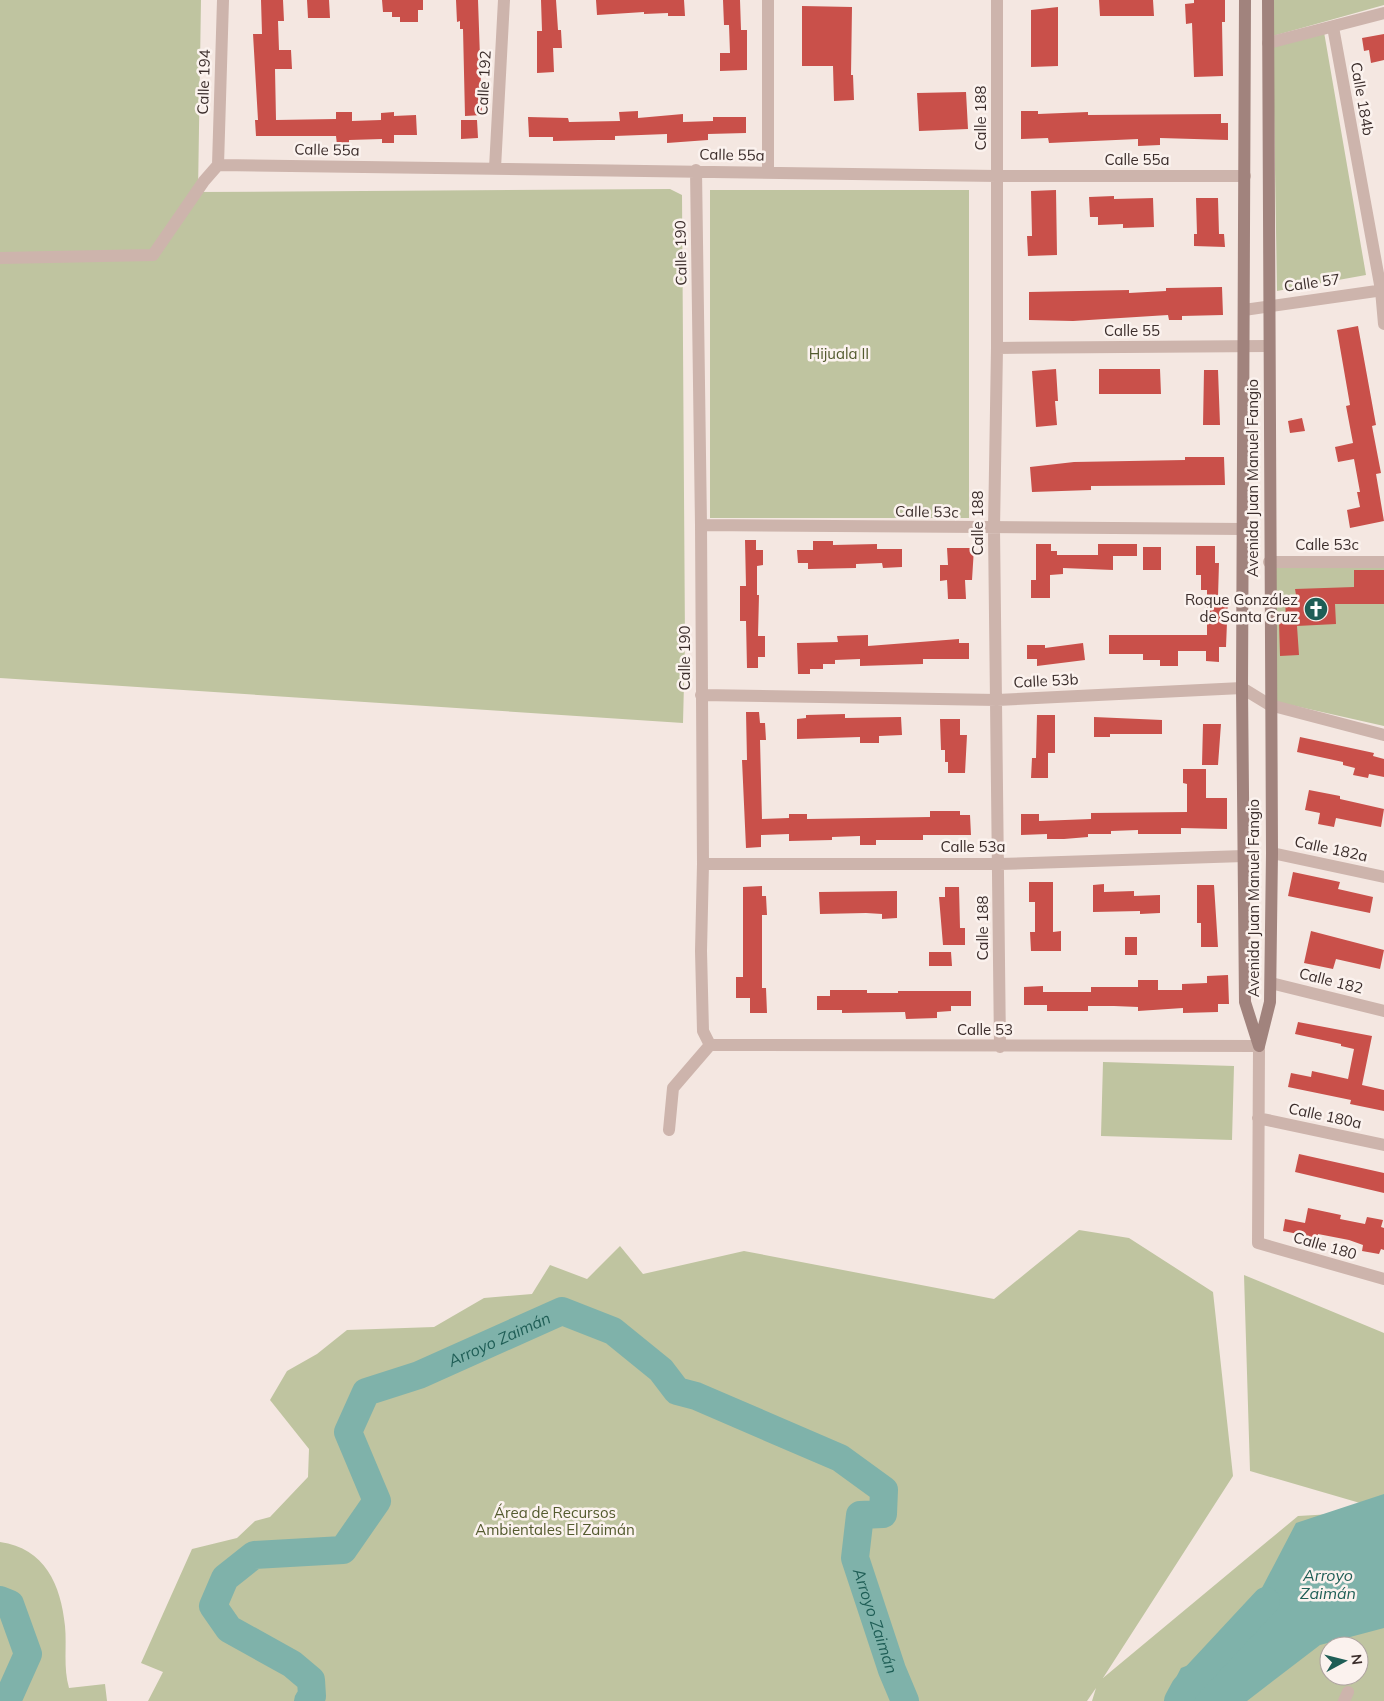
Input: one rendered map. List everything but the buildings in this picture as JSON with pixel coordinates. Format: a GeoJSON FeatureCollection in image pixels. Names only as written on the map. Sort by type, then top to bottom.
{"type":"FeatureCollection","features":[{"type":"Feature","properties":{"kind":"main road","name":"Avenida Juan Manuel Fangio"},"geometry":{"type":"LineString","coordinates":[[1245,0],[1242,688],[1245,1002],[1259,1046]]}},
{"type":"Feature","properties":{"kind":"main road","name":"Avenida Juan Manuel Fangio"},"geometry":{"type":"LineString","coordinates":[[1259,1046],[1270,1002],[1272,853],[1269,562],[1268,0]]}},
{"type":"Feature","properties":{"kind":"street","name":"Calle 194"},"geometry":{"type":"LineString","coordinates":[[218,166],[223,0]]}},
{"type":"Feature","properties":{"kind":"street","name":"Calle 192"},"geometry":{"type":"LineString","coordinates":[[495,168],[504,0]]}},
{"type":"Feature","properties":{"kind":"street"},"geometry":{"type":"LineString","coordinates":[[768,0],[768,171]]}},
{"type":"Feature","properties":{"kind":"street","name":"Calle 188"},"geometry":{"type":"LineString","coordinates":[[997,0],[997,348],[994,529],[1000,1047]]}},
{"type":"Feature","properties":{"kind":"street"},"geometry":{"type":"LineString","coordinates":[[1268,43],[1384,13]]}},
{"type":"Feature","properties":{"kind":"street","name":"Calle 184b"},"geometry":{"type":"LineString","coordinates":[[1333,27],[1382,290],[1384,324]]}},
{"type":"Feature","properties":{"kind":"street","name":"Calle 55a"},"geometry":{"type":"LineString","coordinates":[[218,166],[696,170],[997,176],[1245,176]]}},
{"type":"Feature","properties":{"kind":"street"},"geometry":{"type":"LineString","coordinates":[[0,258],[153,255],[199,188],[218,166]]}},
{"type":"Feature","properties":{"kind":"street","name":"Calle 190"},"geometry":{"type":"LineString","coordinates":[[696,170],[703,864],[700,951],[703,1031],[710,1045]]}},
{"type":"Feature","properties":{"kind":"street","name":"Calle 57"},"geometry":{"type":"LineString","coordinates":[[1244,310],[1382,290]]}},
{"type":"Feature","properties":{"kind":"street","name":"Calle 55"},"geometry":{"type":"LineString","coordinates":[[997,348],[1268,346]]}},
{"type":"Feature","properties":{"kind":"street","name":"Calle 53c"},"geometry":{"type":"LineString","coordinates":[[701,525],[994,529],[1243,529]]}},
{"type":"Feature","properties":{"kind":"street","name":"Calle 53c"},"geometry":{"type":"LineString","coordinates":[[1269,562],[1384,562]]}},
{"type":"Feature","properties":{"kind":"street"},"geometry":{"type":"LineString","coordinates":[[1242,688],[1270,705],[1384,735]]}},
{"type":"Feature","properties":{"kind":"street","name":"Calle 53b"},"geometry":{"type":"LineString","coordinates":[[701,695],[997,700],[1242,688]]}},
{"type":"Feature","properties":{"kind":"street","name":"Calle 182a"},"geometry":{"type":"LineString","coordinates":[[1272,853],[1384,877]]}},
{"type":"Feature","properties":{"kind":"street","name":"Calle 53a"},"geometry":{"type":"LineString","coordinates":[[703,864],[999,864],[1244,856]]}},
{"type":"Feature","properties":{"kind":"street","name":"Calle 182"},"geometry":{"type":"LineString","coordinates":[[1270,983],[1384,1011]]}},
{"type":"Feature","properties":{"kind":"street"},"geometry":{"type":"LineString","coordinates":[[669,1130],[673,1088],[710,1045]]}},
{"type":"Feature","properties":{"kind":"street","name":"Calle 53"},"geometry":{"type":"LineString","coordinates":[[710,1045],[1259,1046]]}},
{"type":"Feature","properties":{"kind":"street"},"geometry":{"type":"LineString","coordinates":[[1258,1118],[1259,1046]]}},
{"type":"Feature","properties":{"kind":"street","name":"Calle 180a"},"geometry":{"type":"LineString","coordinates":[[1258,1118],[1384,1145]]}},
{"type":"Feature","properties":{"kind":"street","name":"Calle 180"},"geometry":{"type":"LineString","coordinates":[[1258,1118],[1258,1244],[1384,1279]]}},
{"type":"Feature","properties":{"kind":"green space"},"geometry":{"type":"Polygon","coordinates":[[[0,0],[201,0],[198,192],[670,189],[682,195],[685,643],[683,723],[0,678],[0,0]]]}},
{"type":"Feature","properties":{"kind":"green space"},"geometry":{"type":"Polygon","coordinates":[[[1273,0],[1384,0],[1384,5],[1273,36],[1273,0]]]}},
{"type":"Feature","properties":{"kind":"green space"},"geometry":{"type":"Polygon","coordinates":[[[1324,32],[1366,275],[1277,291],[1273,47],[1324,32]]]}},
{"type":"Feature","properties":{"kind":"green space","name":"Hijuala II"},"geometry":{"type":"Polygon","coordinates":[[[710,190],[969,190],[969,518],[710,518],[710,190]]]}},
{"type":"Feature","properties":{"kind":"green space"},"geometry":{"type":"Polygon","coordinates":[[[1272,565],[1384,566],[1384,726],[1273,701],[1272,565]]]}},
{"type":"Feature","properties":{"kind":"green space"},"geometry":{"type":"Polygon","coordinates":[[[1103,1062],[1234,1066],[1232,1140],[1101,1136],[1103,1062]]]}},
{"type":"Feature","properties":{"kind":"green space","name":"Área de Recursos Ambientales El Zaimán"},"geometry":{"type":"Polygon","coordinates":[[[1079,1230],[1129,1238],[1213,1292],[1233,1476],[1103,1678],[1298,1516],[1384,1511],[1384,1701],[1092,1701],[1096,1688],[1087,1701],[148,1701],[163,1672],[141,1663],[192,1549],[237,1538],[255,1521],[270,1517],[308,1477],[309,1449],[270,1400],[287,1371],[317,1354],[347,1330],[434,1327],[484,1298],[532,1294],[550,1265],[587,1279],[620,1246],[643,1274],[744,1251],[994,1299],[1079,1230]]]}},
{"type":"Feature","properties":{"kind":"green space"},"geometry":{"type":"Polygon","coordinates":[[[1244,1275],[1384,1333],[1384,1510],[1250,1471],[1244,1275]]]}},
{"type":"Feature","properties":{"kind":"green space"},"geometry":{"type":"Polygon","coordinates":[[[0,1542],[29,1552],[39,1560],[55,1583],[65,1626],[66,1665],[69,1688],[105,1684],[107,1701],[0,1701],[0,1542]]]}},
{"type":"Feature","properties":{"kind":"water","name":"Arroyo Zaimán"},"geometry":{"type":"Polygon","coordinates":[[[1384,1494],[1384,1628],[1354,1636],[1319,1636],[1319,1646],[1247,1701],[1164,1701],[1181,1668],[1230,1649],[1296,1523],[1384,1494]]]}},
{"type":"Feature","properties":{"kind":"waterway","name":"Arroyo Zaimán"},"geometry":{"type":"LineString","coordinates":[[308,1701],[312,1696],[311,1680],[292,1664],[229,1629],[213,1606],[225,1578],[254,1555],[343,1550],[377,1501],[348,1432],[366,1392],[419,1375],[562,1311],[613,1331],[661,1370],[677,1391],[696,1396],[840,1458],[884,1490],[883,1514],[860,1515],[855,1558],[892,1670],[905,1701]]}},
{"type":"Feature","properties":{"kind":"waterway","name":"Arroyo Zaimán"},"geometry":{"type":"LineString","coordinates":[[0,1600],[10,1604],[28,1654],[7,1701]]}},
{"type":"Feature","properties":{"kind":"waterway","name":"Arroyo Zaimán"},"geometry":{"type":"LineString","coordinates":[[1178,1701],[1185,1688],[1266,1601]]}},
{"type":"Feature","properties":{"kind":"place","name":"Roque González de Santa Cruz"},"geometry":{"type":"Point","coordinates":[1316,609]}}]}
